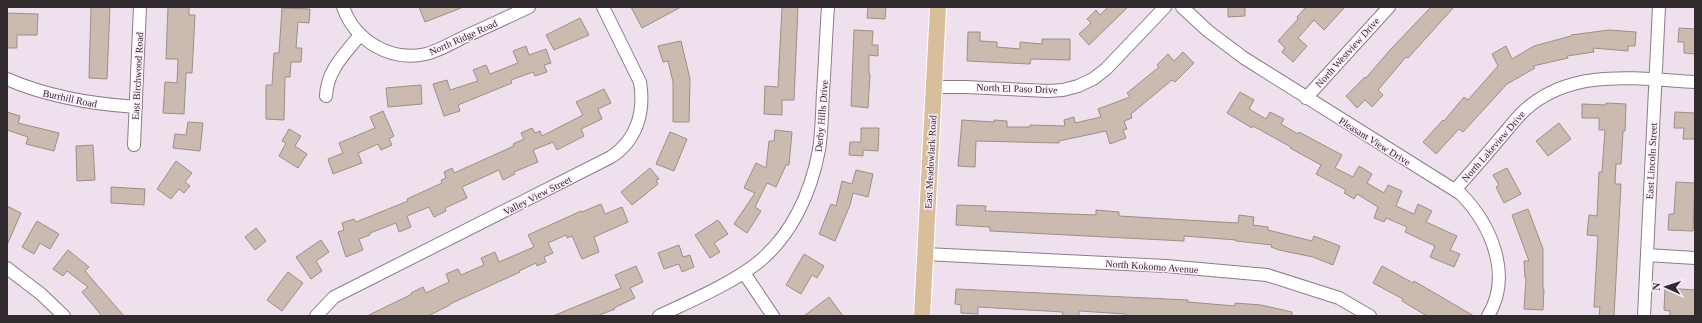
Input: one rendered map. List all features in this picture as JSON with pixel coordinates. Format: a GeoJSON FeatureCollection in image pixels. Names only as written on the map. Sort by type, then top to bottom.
{"type":"FeatureCollection","features":[{"type":"Feature","properties":{"kind":"main road","name":"East Meadowlark Road"},"geometry":{"type":"LineString","coordinates":[[922,316],[938,7]]}},
{"type":"Feature","properties":{"kind":"street","name":"East Birchwood Road"},"geometry":{"type":"LineString","coordinates":[[134,145],[140,7]]}},
{"type":"Feature","properties":{"kind":"street","name":"North Ridge Road"},"geometry":{"type":"LineString","coordinates":[[343,7],[360,35],[375,46],[387,52],[418,56],[434,52],[529,7]]}},
{"type":"Feature","properties":{"kind":"street","name":"Valley View Street"},"geometry":{"type":"LineString","coordinates":[[316,316],[334,297],[611,157],[628,143],[639,118],[642,94],[640,82],[603,7]]}},
{"type":"Feature","properties":{"kind":"street","name":"Derby Hills Drive"},"geometry":{"type":"LineString","coordinates":[[659,316],[744,273],[756,264],[773,248],[788,230],[799,210],[813,175],[821,132],[828,7]]}},
{"type":"Feature","properties":{"kind":"street","name":"North El Paso Drive"},"geometry":{"type":"LineString","coordinates":[[934,87],[1048,91],[1063,90],[1078,86],[1093,79],[1106,69],[1165,7]]}},
{"type":"Feature","properties":{"kind":"street","name":"Pleasant View Drive"},"geometry":{"type":"LineString","coordinates":[[1182,7],[1208,32],[1233,51],[1455,190],[1472,206],[1484,225],[1495,252],[1498,269],[1498,284],[1495,301],[1488,316]]}},
{"type":"Feature","properties":{"kind":"street","name":"North Westview Drive"},"geometry":{"type":"LineString","coordinates":[[1306,98],[1389,7]]}},
{"type":"Feature","properties":{"kind":"street","name":"East Lincoln Street"},"geometry":{"type":"LineString","coordinates":[[1644,316],[1659,7]]}},
{"type":"Feature","properties":{"kind":"street"},"geometry":{"type":"LineString","coordinates":[[326,96],[328,80],[333,69],[360,35]]}},
{"type":"Feature","properties":{"kind":"street","name":"North Lakeview Drive"},"geometry":{"type":"LineString","coordinates":[[1455,190],[1521,114],[1540,99],[1568,85],[1596,79],[1618,78],[1695,82]]}},
{"type":"Feature","properties":{"kind":"street","name":"Burrhill Road"},"geometry":{"type":"LineString","coordinates":[[7,79],[45,93],[73,100],[108,106],[136,107]]}},
{"type":"Feature","properties":{"kind":"street","name":"North Kokomo Avenue"},"geometry":{"type":"LineString","coordinates":[[925,254],[1172,267],[1267,275],[1339,298],[1370,316]]}},
{"type":"Feature","properties":{"kind":"street"},"geometry":{"type":"LineString","coordinates":[[1647,255],[1695,258]]}},
{"type":"Feature","properties":{"kind":"street"},"geometry":{"type":"LineString","coordinates":[[7,268],[56,306],[64,316]]}},
{"type":"Feature","properties":{"kind":"street"},"geometry":{"type":"LineString","coordinates":[[744,273],[773,316]]}},
{"type":"Feature","properties":{"kind":"building"},"geometry":{"type":"Polygon","coordinates":[[[91,7],[110,7],[107,79],[89,78],[91,7]]]}},
{"type":"Feature","properties":{"kind":"building"},"geometry":{"type":"Polygon","coordinates":[[[168,7],[189,7],[189,15],[195,15],[192,73],[186,73],[184,114],[163,113],[165,82],[177,83],[178,59],[166,59],[168,7]]]}},
{"type":"Feature","properties":{"kind":"building"},"geometry":{"type":"Polygon","coordinates":[[[419,7],[461,7],[461,8],[425,22],[419,7]]]}},
{"type":"Feature","properties":{"kind":"building"},"geometry":{"type":"Polygon","coordinates":[[[631,7],[681,7],[642,28],[631,7]]]}},
{"type":"Feature","properties":{"kind":"building"},"geometry":{"type":"Polygon","coordinates":[[[782,7],[798,7],[794,100],[782,100],[782,115],[764,114],[765,86],[778,87],[782,7]]]}},
{"type":"Feature","properties":{"kind":"building"},"geometry":{"type":"Polygon","coordinates":[[[868,7],[886,7],[885,19],[867,18],[868,7]]]}},
{"type":"Feature","properties":{"kind":"building"},"geometry":{"type":"Polygon","coordinates":[[[1108,7],[1128,7],[1089,45],[1079,34],[1091,23],[1087,19],[1096,10],[1100,15],[1108,7]]]}},
{"type":"Feature","properties":{"kind":"building"},"geometry":{"type":"Polygon","coordinates":[[[1228,7],[1245,7],[1245,16],[1228,17],[1228,7]]]}},
{"type":"Feature","properties":{"kind":"building"},"geometry":{"type":"Polygon","coordinates":[[[1306,7],[1345,7],[1324,30],[1314,20],[1298,38],[1307,46],[1293,62],[1282,52],[1285,48],[1278,41],[1298,19],[1297,17],[1306,7]]]}},
{"type":"Feature","properties":{"kind":"building"},"geometry":{"type":"Polygon","coordinates":[[[1431,7],[1454,7],[1408,58],[1406,57],[1378,90],[1383,95],[1372,107],[1365,100],[1357,108],[1346,96],[1365,77],[1366,78],[1390,50],[1431,7]]]}},
{"type":"Feature","properties":{"kind":"building"},"geometry":{"type":"Polygon","coordinates":[[[282,8],[310,9],[309,23],[298,22],[296,48],[302,48],[301,62],[291,62],[290,77],[285,77],[284,120],[266,119],[266,85],[272,85],[274,53],[279,53],[282,8]]]}},
{"type":"Feature","properties":{"kind":"building"},"geometry":{"type":"Polygon","coordinates":[[[7,13],[38,14],[37,35],[17,35],[17,48],[7,48],[7,13]]]}},
{"type":"Feature","properties":{"kind":"building"},"geometry":{"type":"Polygon","coordinates":[[[580,18],[589,35],[554,50],[546,35],[580,18]]]}},
{"type":"Feature","properties":{"kind":"building"},"geometry":{"type":"Polygon","coordinates":[[[1679,28],[1695,29],[1695,54],[1684,53],[1684,42],[1678,42],[1679,28]]]}},
{"type":"Feature","properties":{"kind":"building"},"geometry":{"type":"Polygon","coordinates":[[[854,30],[873,31],[872,45],[878,45],[878,56],[869,55],[870,74],[868,108],[851,106],[854,30]]]}},
{"type":"Feature","properties":{"kind":"building"},"geometry":{"type":"Polygon","coordinates":[[[1609,30],[1636,32],[1635,46],[1628,46],[1628,51],[1593,48],[1594,52],[1567,56],[1568,58],[1533,66],[1535,68],[1507,84],[1463,132],[1459,129],[1436,154],[1423,142],[1443,120],[1444,121],[1464,97],[1468,100],[1498,66],[1492,54],[1506,46],[1512,59],[1534,46],[1571,35],[1609,30]]]}},
{"type":"Feature","properties":{"kind":"building"},"geometry":{"type":"Polygon","coordinates":[[[968,32],[980,32],[980,41],[997,42],[997,47],[1020,49],[1020,42],[1042,44],[1042,39],[1070,39],[1070,60],[1031,59],[1030,64],[967,61],[968,32]]]}},
{"type":"Feature","properties":{"kind":"building"},"geometry":{"type":"Polygon","coordinates":[[[681,41],[690,79],[689,122],[673,122],[673,82],[668,61],[663,62],[658,46],[681,41]]]}},
{"type":"Feature","properties":{"kind":"building"},"geometry":{"type":"Polygon","coordinates":[[[526,46],[529,55],[546,49],[551,63],[544,65],[547,72],[535,76],[533,72],[511,80],[512,83],[458,105],[460,111],[444,116],[433,84],[447,80],[450,90],[478,81],[473,70],[486,65],[490,74],[518,63],[513,51],[526,46]]]}},
{"type":"Feature","properties":{"kind":"building"},"geometry":{"type":"Polygon","coordinates":[[[1183,52],[1194,63],[1175,82],[1172,80],[1131,114],[1132,118],[1124,121],[1127,129],[1123,130],[1126,138],[1110,144],[1106,131],[1059,141],[1059,143],[976,141],[975,167],[958,166],[962,120],[994,122],[994,120],[1007,121],[1007,127],[1030,127],[1030,125],[1065,126],[1064,120],[1074,117],[1075,123],[1101,117],[1098,109],[1130,97],[1127,93],[1159,67],[1157,65],[1168,54],[1174,61],[1183,52]]]}},
{"type":"Feature","properties":{"kind":"building"},"geometry":{"type":"Polygon","coordinates":[[[421,85],[422,104],[388,107],[386,88],[421,85]]]}},
{"type":"Feature","properties":{"kind":"building"},"geometry":{"type":"Polygon","coordinates":[[[604,89],[611,103],[598,109],[602,119],[581,129],[584,136],[557,150],[553,142],[533,150],[538,162],[514,172],[515,174],[503,180],[499,170],[462,187],[467,198],[445,208],[446,211],[434,217],[429,207],[407,216],[411,227],[399,232],[396,223],[370,233],[370,235],[359,239],[363,250],[346,257],[338,232],[344,230],[342,223],[354,219],[356,222],[408,201],[407,199],[442,183],[441,180],[446,178],[444,172],[452,168],[454,173],[514,146],[513,144],[524,139],[521,133],[532,128],[535,133],[540,131],[542,136],[583,115],[576,102],[604,89]]]}},
{"type":"Feature","properties":{"kind":"building"},"geometry":{"type":"Polygon","coordinates":[[[1240,92],[1254,100],[1249,109],[1266,119],[1270,112],[1284,119],[1281,124],[1298,134],[1299,132],[1342,155],[1335,168],[1353,177],[1359,166],[1372,174],[1367,183],[1384,193],[1388,185],[1402,191],[1396,206],[1414,214],[1418,204],[1432,211],[1426,222],[1457,236],[1450,250],[1460,254],[1454,267],[1430,257],[1435,246],[1405,232],[1407,227],[1386,218],[1384,222],[1374,218],[1378,207],[1357,194],[1354,199],[1344,193],[1346,190],[1316,174],[1321,165],[1290,148],[1291,147],[1253,126],[1252,128],[1227,113],[1240,92]]]}},
{"type":"Feature","properties":{"kind":"building"},"geometry":{"type":"Polygon","coordinates":[[[1606,103],[1626,104],[1625,131],[1623,131],[1621,164],[1616,164],[1615,184],[1621,184],[1614,316],[1599,316],[1600,307],[1594,307],[1598,236],[1587,235],[1589,215],[1597,216],[1599,172],[1602,172],[1605,130],[1599,130],[1599,118],[1582,118],[1582,104],[1606,105],[1606,103]]]}},
{"type":"Feature","properties":{"kind":"building"},"geometry":{"type":"Polygon","coordinates":[[[383,111],[394,136],[389,139],[392,145],[381,150],[378,144],[358,153],[362,163],[333,174],[328,159],[343,153],[339,143],[375,128],[370,117],[383,111]]]}},
{"type":"Feature","properties":{"kind":"building"},"geometry":{"type":"Polygon","coordinates":[[[7,112],[20,116],[18,123],[59,133],[54,151],[26,144],[28,137],[7,130],[7,112]]]}},
{"type":"Feature","properties":{"kind":"building"},"geometry":{"type":"Polygon","coordinates":[[[1675,112],[1695,113],[1695,139],[1683,139],[1684,128],[1674,128],[1675,112]]]}},
{"type":"Feature","properties":{"kind":"building"},"geometry":{"type":"Polygon","coordinates":[[[188,122],[203,123],[200,151],[173,148],[175,134],[186,135],[188,122]]]}},
{"type":"Feature","properties":{"kind":"building"},"geometry":{"type":"Polygon","coordinates":[[[1559,123],[1571,139],[1548,156],[1536,141],[1559,123]]]}},
{"type":"Feature","properties":{"kind":"building"},"geometry":{"type":"Polygon","coordinates":[[[861,128],[879,128],[878,151],[863,150],[863,156],[849,155],[850,142],[861,142],[861,128]]]}},
{"type":"Feature","properties":{"kind":"building"},"geometry":{"type":"Polygon","coordinates":[[[289,129],[301,136],[295,146],[307,154],[298,168],[279,156],[286,143],[282,141],[289,129]]]}},
{"type":"Feature","properties":{"kind":"building"},"geometry":{"type":"Polygon","coordinates":[[[775,130],[792,132],[789,165],[786,165],[776,187],[767,183],[755,207],[761,211],[747,233],[734,224],[755,193],[744,188],[756,163],[766,168],[769,141],[774,141],[775,130]]]}},
{"type":"Feature","properties":{"kind":"building"},"geometry":{"type":"Polygon","coordinates":[[[670,132],[687,139],[674,171],[656,164],[670,132]]]}},
{"type":"Feature","properties":{"kind":"building"},"geometry":{"type":"Polygon","coordinates":[[[93,145],[95,180],[77,181],[76,146],[93,145]]]}},
{"type":"Feature","properties":{"kind":"building"},"geometry":{"type":"Polygon","coordinates":[[[176,161],[192,173],[185,182],[190,186],[184,193],[179,189],[171,199],[157,189],[176,161]]]}},
{"type":"Feature","properties":{"kind":"building"},"geometry":{"type":"Polygon","coordinates":[[[650,168],[659,179],[656,180],[658,184],[632,205],[621,192],[650,168]]]}},
{"type":"Feature","properties":{"kind":"building"},"geometry":{"type":"Polygon","coordinates":[[[1507,168],[1521,194],[1504,203],[1496,187],[1499,185],[1493,175],[1507,168]]]}},
{"type":"Feature","properties":{"kind":"building"},"geometry":{"type":"Polygon","coordinates":[[[856,170],[873,174],[868,197],[853,193],[850,205],[835,241],[819,234],[831,204],[836,206],[842,181],[852,184],[856,170]]]}},
{"type":"Feature","properties":{"kind":"building"},"geometry":{"type":"Polygon","coordinates":[[[1676,182],[1695,183],[1693,231],[1668,230],[1669,214],[1674,214],[1676,182]]]}},
{"type":"Feature","properties":{"kind":"building"},"geometry":{"type":"Polygon","coordinates":[[[111,187],[145,189],[144,205],[111,203],[111,187]]]}},
{"type":"Feature","properties":{"kind":"building"},"geometry":{"type":"Polygon","coordinates":[[[601,204],[605,214],[622,207],[628,222],[594,237],[599,252],[582,259],[572,236],[567,238],[566,235],[548,243],[553,253],[544,257],[546,262],[537,266],[536,263],[428,316],[367,316],[423,287],[426,293],[449,282],[446,274],[458,269],[461,275],[484,265],[481,258],[495,252],[499,262],[534,247],[528,235],[581,211],[582,212],[601,204]]]}},
{"type":"Feature","properties":{"kind":"building"},"geometry":{"type":"Polygon","coordinates":[[[957,205],[986,206],[985,211],[1096,215],[1096,210],[1119,212],[1119,216],[1238,223],[1239,215],[1254,217],[1253,225],[1268,227],[1268,230],[1312,241],[1314,236],[1340,246],[1333,265],[1313,257],[1279,250],[1271,247],[1272,245],[1236,240],[1184,236],[1184,241],[990,231],[990,227],[956,225],[957,205]]]}},
{"type":"Feature","properties":{"kind":"building"},"geometry":{"type":"Polygon","coordinates":[[[7,206],[21,213],[7,245],[7,206]]]}},
{"type":"Feature","properties":{"kind":"building"},"geometry":{"type":"Polygon","coordinates":[[[1528,209],[1543,249],[1543,310],[1524,309],[1526,278],[1524,261],[1529,261],[1512,215],[1528,209]]]}},
{"type":"Feature","properties":{"kind":"building"},"geometry":{"type":"Polygon","coordinates":[[[718,220],[728,234],[714,243],[720,252],[710,258],[695,235],[718,220]]]}},
{"type":"Feature","properties":{"kind":"building"},"geometry":{"type":"Polygon","coordinates":[[[37,221],[59,234],[50,249],[40,243],[34,254],[22,247],[37,221]]]}},
{"type":"Feature","properties":{"kind":"building"},"geometry":{"type":"Polygon","coordinates":[[[256,228],[266,241],[255,250],[245,237],[256,228]]]}},
{"type":"Feature","properties":{"kind":"building"},"geometry":{"type":"Polygon","coordinates":[[[321,240],[329,252],[316,261],[322,271],[311,279],[296,257],[321,240]]]}},
{"type":"Feature","properties":{"kind":"building"},"geometry":{"type":"Polygon","coordinates":[[[679,245],[683,257],[690,255],[694,267],[682,272],[679,264],[664,269],[658,253],[679,245]]]}},
{"type":"Feature","properties":{"kind":"building"},"geometry":{"type":"Polygon","coordinates":[[[68,250],[89,267],[85,271],[124,316],[102,316],[82,292],[88,287],[67,271],[63,276],[53,269],[68,250]]]}},
{"type":"Feature","properties":{"kind":"building"},"geometry":{"type":"Polygon","coordinates":[[[804,254],[824,266],[817,278],[812,275],[801,294],[786,285],[804,254]]]}},
{"type":"Feature","properties":{"kind":"building"},"geometry":{"type":"Polygon","coordinates":[[[636,266],[643,282],[630,288],[635,298],[614,308],[615,309],[597,316],[553,316],[621,288],[615,275],[636,266]]]}},
{"type":"Feature","properties":{"kind":"building"},"geometry":{"type":"Polygon","coordinates":[[[1382,266],[1413,283],[1414,281],[1474,316],[1427,316],[1402,301],[1403,299],[1373,283],[1382,266]]]}},
{"type":"Feature","properties":{"kind":"building"},"geometry":{"type":"Polygon","coordinates":[[[288,272],[303,283],[282,311],[267,300],[288,272]]]}},
{"type":"Feature","properties":{"kind":"building"},"geometry":{"type":"Polygon","coordinates":[[[1665,288],[1695,290],[1695,316],[1670,316],[1670,311],[1664,310],[1665,288]]]}},
{"type":"Feature","properties":{"kind":"building"},"geometry":{"type":"Polygon","coordinates":[[[956,289],[1188,300],[1188,302],[1235,306],[1235,303],[1261,305],[1292,312],[1292,316],[1126,316],[1126,314],[1079,311],[1079,316],[1062,316],[1063,312],[978,307],[978,314],[961,313],[961,305],[955,304],[956,289]]]}},
{"type":"Feature","properties":{"kind":"building"},"geometry":{"type":"Polygon","coordinates":[[[829,297],[843,316],[804,316],[825,300],[829,297]]]}}]}
